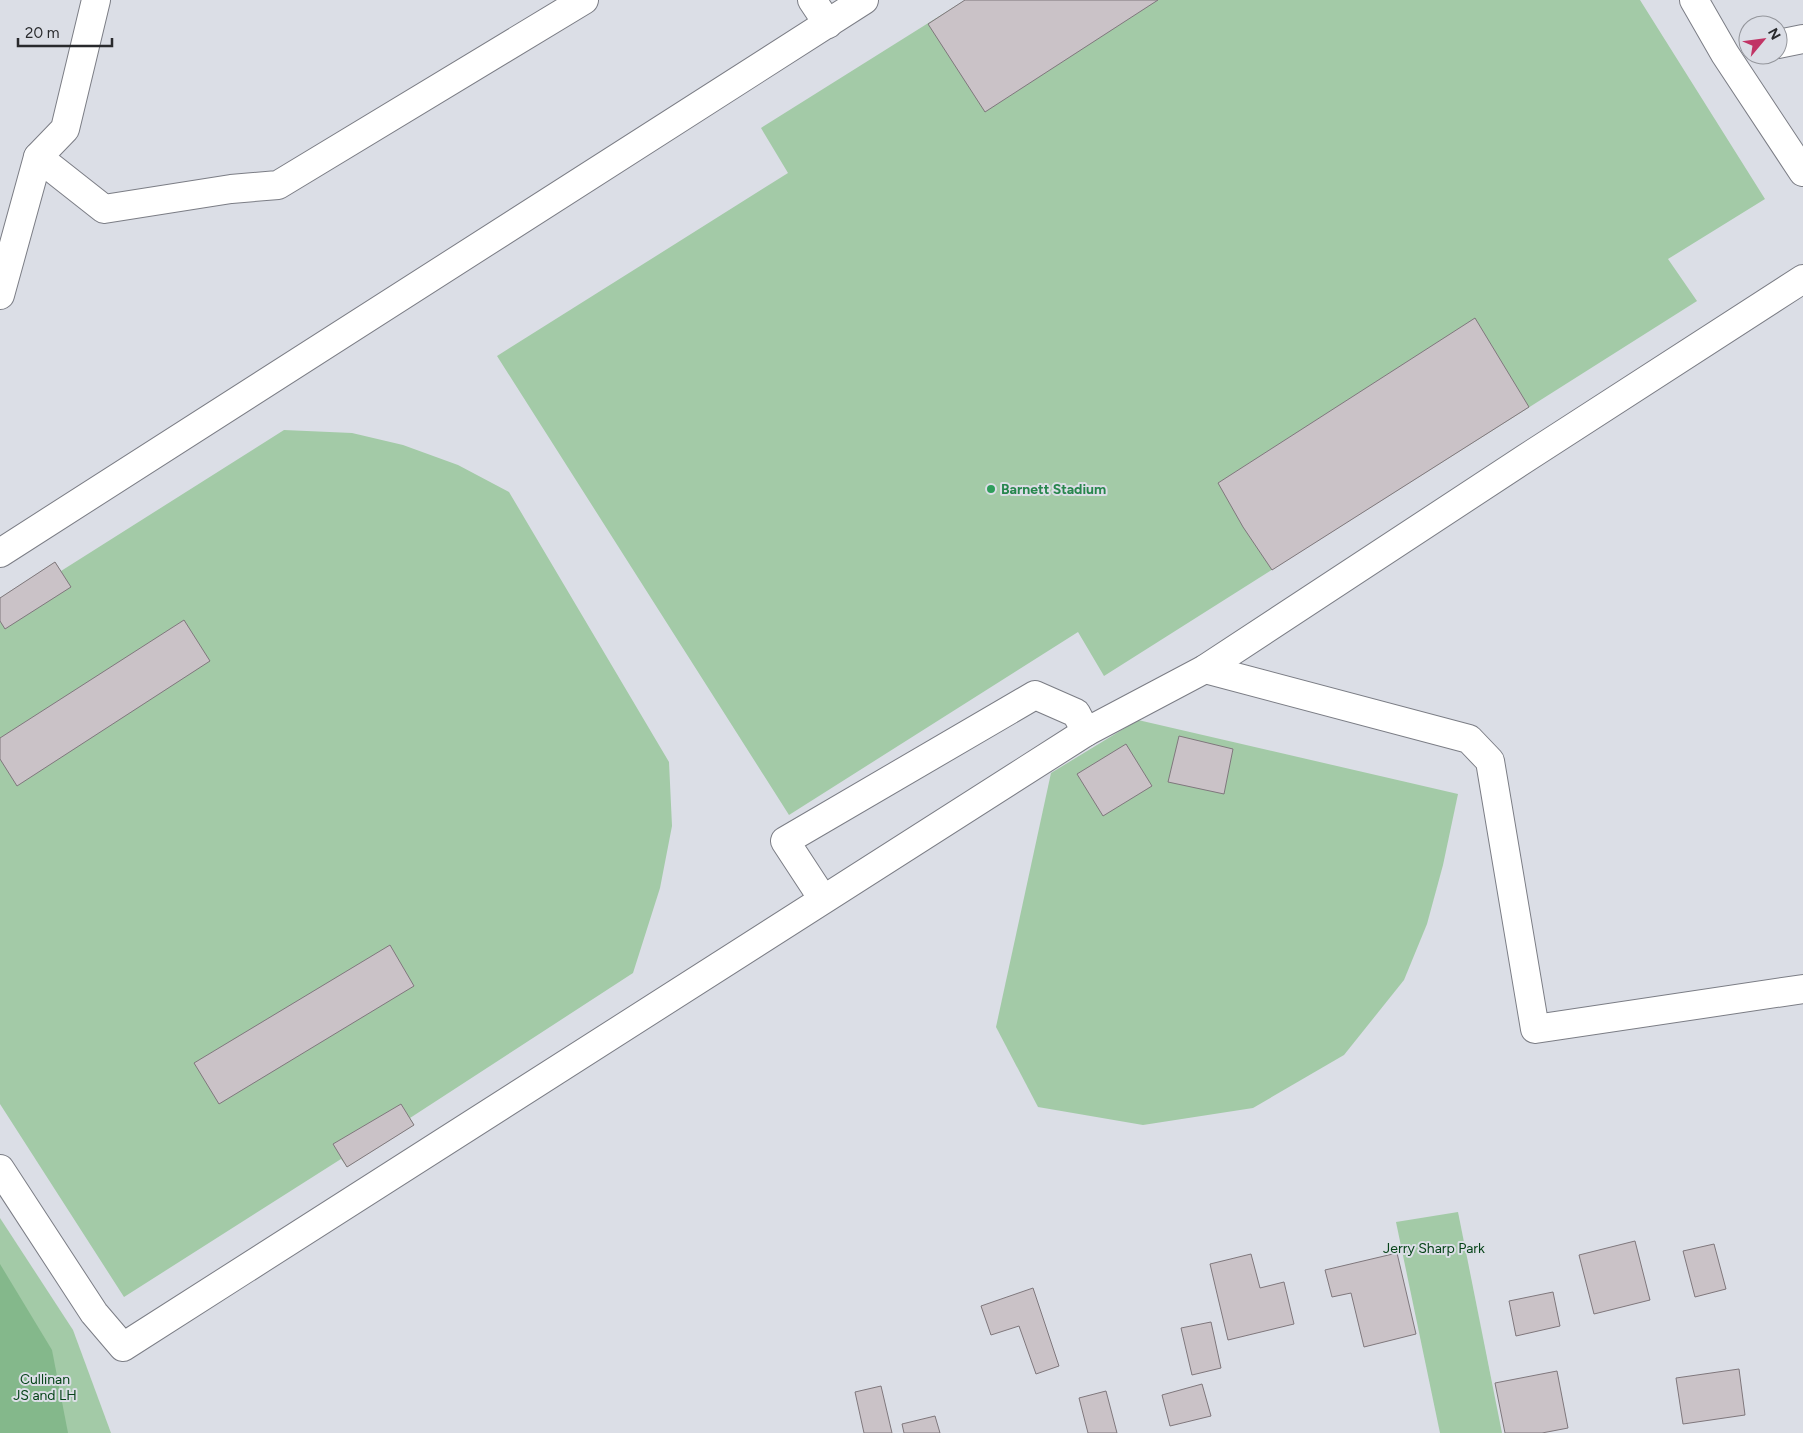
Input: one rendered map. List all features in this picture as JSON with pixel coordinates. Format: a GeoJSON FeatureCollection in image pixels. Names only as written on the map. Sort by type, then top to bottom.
{"type":"FeatureCollection","features":[{"type":"Feature","properties":{"kind":"lane"},"geometry":{"type":"LineString","coordinates":[[0,295],[38,157],[65,129],[96,0]]}},
{"type":"Feature","properties":{"kind":"lane"},"geometry":{"type":"LineString","coordinates":[[38,157],[104,209],[231,189],[278,185],[584,0]]}},
{"type":"Feature","properties":{"kind":"lane"},"geometry":{"type":"LineString","coordinates":[[812,0],[828,24]]}},
{"type":"Feature","properties":{"kind":"lane"},"geometry":{"type":"LineString","coordinates":[[0,553],[864,0]]}},
{"type":"Feature","properties":{"kind":"lane"},"geometry":{"type":"LineString","coordinates":[[1694,0],[1737,52],[1803,172]]}},
{"type":"Feature","properties":{"kind":"lane"},"geometry":{"type":"LineString","coordinates":[[1788,42],[1803,39]]}},
{"type":"Feature","properties":{"kind":"lane"},"geometry":{"type":"LineString","coordinates":[[0,1169],[94,1313],[123,1346],[1086,732],[1205,669],[1803,279]]}},
{"type":"Feature","properties":{"kind":"lane"},"geometry":{"type":"LineString","coordinates":[[1205,669],[1469,739],[1490,761],[1536,1029],[1803,989]]}},
{"type":"Feature","properties":{"kind":"lane"},"geometry":{"type":"LineString","coordinates":[[823,899],[785,841],[1035,695],[1076,713],[1086,732]]}},
{"type":"Feature","properties":{"kind":"green space","name":"Barnett Stadium"},"geometry":{"type":"Polygon","coordinates":[[[965,0],[1640,0],[1765,199],[1668,259],[1697,301],[1104,676],[1078,632],[789,815],[497,356],[788,173],[761,128],[965,0]]]}},
{"type":"Feature","properties":{"kind":"green space"},"geometry":{"type":"Polygon","coordinates":[[[284,430],[352,433],[403,445],[458,465],[509,492],[669,762],[672,826],[660,888],[633,973],[410,1118],[414,1125],[347,1167],[341,1159],[124,1297],[0,1104],[0,598],[55,562],[61,571],[284,430]]]}},
{"type":"Feature","properties":{"kind":"green space"},"geometry":{"type":"Polygon","coordinates":[[[1138,720],[1458,794],[1443,865],[1427,924],[1404,980],[1344,1055],[1253,1108],[1143,1125],[1038,1107],[996,1027],[1051,773],[1138,720]]]}},
{"type":"Feature","properties":{"kind":"green space","name":"Jerry Sharp Park"},"geometry":{"type":"Polygon","coordinates":[[[1458,1212],[1502,1433],[1440,1433],[1396,1222],[1458,1212]]]}},
{"type":"Feature","properties":{"kind":"green space","name":"Cullinan JS and LH"},"geometry":{"type":"Polygon","coordinates":[[[0,1218],[73,1330],[111,1433],[0,1433],[0,1218]]]}},
{"type":"Feature","properties":{"kind":"green space"},"geometry":{"type":"Polygon","coordinates":[[[0,1264],[52,1350],[68,1433],[0,1433],[0,1264]]]}},
{"type":"Feature","properties":{"kind":"building"},"geometry":{"type":"Polygon","coordinates":[[[965,0],[1158,0],[985,112],[928,24],[965,0]]]}},
{"type":"Feature","properties":{"kind":"building"},"geometry":{"type":"Polygon","coordinates":[[[1475,318],[1529,407],[1272,570],[1243,527],[1218,483],[1475,318]]]}},
{"type":"Feature","properties":{"kind":"building"},"geometry":{"type":"Polygon","coordinates":[[[55,562],[71,587],[5,629],[0,621],[0,598],[55,562]]]}},
{"type":"Feature","properties":{"kind":"building"},"geometry":{"type":"Polygon","coordinates":[[[184,620],[210,661],[17,786],[0,759],[0,738],[184,620]]]}},
{"type":"Feature","properties":{"kind":"building"},"geometry":{"type":"Polygon","coordinates":[[[1179,736],[1233,749],[1224,794],[1168,782],[1179,736]]]}},
{"type":"Feature","properties":{"kind":"building"},"geometry":{"type":"Polygon","coordinates":[[[1126,744],[1152,786],[1103,816],[1077,774],[1126,744]]]}},
{"type":"Feature","properties":{"kind":"building"},"geometry":{"type":"Polygon","coordinates":[[[390,945],[414,986],[219,1104],[194,1063],[390,945]]]}},
{"type":"Feature","properties":{"kind":"building"},"geometry":{"type":"Polygon","coordinates":[[[401,1104],[414,1125],[347,1167],[333,1144],[401,1104]]]}},
{"type":"Feature","properties":{"kind":"building"},"geometry":{"type":"Polygon","coordinates":[[[1635,1241],[1650,1300],[1594,1314],[1579,1255],[1635,1241]]]}},
{"type":"Feature","properties":{"kind":"building"},"geometry":{"type":"Polygon","coordinates":[[[1714,1244],[1726,1289],[1695,1297],[1683,1251],[1714,1244]]]}},
{"type":"Feature","properties":{"kind":"building"},"geometry":{"type":"Polygon","coordinates":[[[1397,1253],[1416,1334],[1364,1347],[1351,1293],[1332,1297],[1325,1270],[1397,1253]]]}},
{"type":"Feature","properties":{"kind":"building"},"geometry":{"type":"Polygon","coordinates":[[[1251,1254],[1260,1288],[1284,1282],[1294,1324],[1228,1340],[1210,1264],[1251,1254]]]}},
{"type":"Feature","properties":{"kind":"building"},"geometry":{"type":"Polygon","coordinates":[[[1033,1288],[1059,1366],[1036,1374],[1019,1326],[991,1335],[981,1306],[1033,1288]]]}},
{"type":"Feature","properties":{"kind":"building"},"geometry":{"type":"Polygon","coordinates":[[[1553,1292],[1560,1326],[1516,1336],[1509,1301],[1553,1292]]]}},
{"type":"Feature","properties":{"kind":"building"},"geometry":{"type":"Polygon","coordinates":[[[1211,1322],[1221,1368],[1192,1375],[1181,1328],[1211,1322]]]}},
{"type":"Feature","properties":{"kind":"building"},"geometry":{"type":"Polygon","coordinates":[[[1739,1369],[1745,1415],[1683,1424],[1676,1378],[1739,1369]]]}},
{"type":"Feature","properties":{"kind":"building"},"geometry":{"type":"Polygon","coordinates":[[[1557,1371],[1568,1428],[1542,1433],[1505,1433],[1495,1383],[1557,1371]]]}},
{"type":"Feature","properties":{"kind":"building"},"geometry":{"type":"Polygon","coordinates":[[[1202,1384],[1211,1416],[1170,1426],[1162,1395],[1202,1384]]]}},
{"type":"Feature","properties":{"kind":"building"},"geometry":{"type":"Polygon","coordinates":[[[881,1386],[892,1433],[864,1433],[855,1392],[881,1386]]]}},
{"type":"Feature","properties":{"kind":"building"},"geometry":{"type":"Polygon","coordinates":[[[1106,1391],[1117,1433],[1088,1433],[1079,1398],[1106,1391]]]}},
{"type":"Feature","properties":{"kind":"building"},"geometry":{"type":"Polygon","coordinates":[[[935,1416],[940,1433],[904,1433],[902,1424],[935,1416]]]}},
{"type":"Feature","properties":{"kind":"place","name":"Barnett Stadium"},"geometry":{"type":"Point","coordinates":[991,489]}}]}
